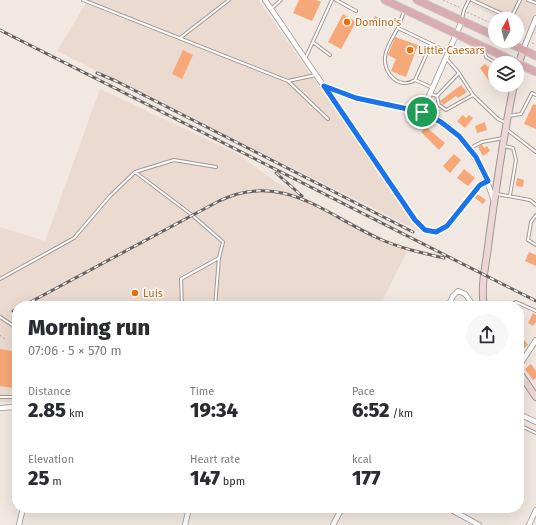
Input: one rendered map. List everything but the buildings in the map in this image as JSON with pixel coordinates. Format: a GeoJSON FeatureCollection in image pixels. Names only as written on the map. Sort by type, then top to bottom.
{"type":"FeatureCollection","features":[{"type":"Feature","properties":{"kind":"main road"},"geometry":{"type":"LineString","coordinates":[[385,0],[500,56]]}},
{"type":"Feature","properties":{"kind":"main road"},"geometry":{"type":"LineString","coordinates":[[417,0],[429,3],[488,33]]}},
{"type":"Feature","properties":{"kind":"main road"},"geometry":{"type":"LineString","coordinates":[[520,48],[536,56]]}},
{"type":"Feature","properties":{"kind":"main road"},"geometry":{"type":"LineString","coordinates":[[522,56],[524,50]]}},
{"type":"Feature","properties":{"kind":"main road"},"geometry":{"type":"LineString","coordinates":[[524,68],[536,72]]}},
{"type":"Feature","properties":{"kind":"main road"},"geometry":{"type":"LineString","coordinates":[[484,301],[483,287],[507,116],[512,92]]}},
{"type":"Feature","properties":{"kind":"main road"},"geometry":{"type":"LineString","coordinates":[[524,381],[536,397]]}},
{"type":"Feature","properties":{"kind":"street"},"geometry":{"type":"LineString","coordinates":[[265,0],[415,220],[425,230],[436,232],[447,226],[480,185],[488,181]]}},
{"type":"Feature","properties":{"kind":"street"},"geometry":{"type":"LineString","coordinates":[[524,50],[536,18]]}},
{"type":"Feature","properties":{"kind":"street"},"geometry":{"type":"LineString","coordinates":[[422,112],[462,21]]}},
{"type":"Feature","properties":{"kind":"street"},"geometry":{"type":"LineString","coordinates":[[324,86],[356,98],[422,112],[441,122],[459,136],[476,157],[488,181],[495,203]]}},
{"type":"Feature","properties":{"kind":"street"},"geometry":{"type":"LineString","coordinates":[[450,301],[458,291],[465,294],[470,301]]}},
{"type":"Feature","properties":{"kind":"street"},"geometry":{"type":"LineString","coordinates":[[524,358],[536,340]]}},
{"type":"Feature","properties":{"kind":"street"},"geometry":{"type":"LineString","coordinates":[[0,408],[12,408]]}},
{"type":"Feature","properties":{"kind":"street"},"geometry":{"type":"LineString","coordinates":[[524,416],[536,422]]}},
{"type":"Feature","properties":{"kind":"street"},"geometry":{"type":"LineString","coordinates":[[529,525],[536,510]]}},
{"type":"Feature","properties":{"kind":"street"},"geometry":{"type":"LineString","coordinates":[[19,525],[22,513]]}},
{"type":"Feature","properties":{"kind":"street"},"geometry":{"type":"LineString","coordinates":[[185,525],[188,513]]}},
{"type":"Feature","properties":{"kind":"street"},"geometry":{"type":"LineString","coordinates":[[333,525],[339,513]]}},
{"type":"Feature","properties":{"kind":"street"},"geometry":{"type":"LineString","coordinates":[[457,513],[479,525]]}},
{"type":"Feature","properties":{"kind":"lane"},"geometry":{"type":"LineString","coordinates":[[83,0],[288,81],[328,119]]}},
{"type":"Feature","properties":{"kind":"lane"},"geometry":{"type":"LineString","coordinates":[[180,38],[229,0]]}},
{"type":"Feature","properties":{"kind":"lane"},"geometry":{"type":"LineString","coordinates":[[271,9],[281,0]]}},
{"type":"Feature","properties":{"kind":"lane"},"geometry":{"type":"LineString","coordinates":[[305,59],[314,43],[332,0]]}},
{"type":"Feature","properties":{"kind":"lane"},"geometry":{"type":"LineString","coordinates":[[336,0],[356,11]]}},
{"type":"Feature","properties":{"kind":"lane"},"geometry":{"type":"LineString","coordinates":[[462,21],[464,10],[470,0],[511,18],[520,0]]}},
{"type":"Feature","properties":{"kind":"lane"},"geometry":{"type":"LineString","coordinates":[[528,0],[536,3]]}},
{"type":"Feature","properties":{"kind":"lane"},"geometry":{"type":"LineString","coordinates":[[404,10],[398,28],[387,49],[385,63],[395,80],[405,84],[409,84],[415,80],[431,44]]}},
{"type":"Feature","properties":{"kind":"lane"},"geometry":{"type":"LineString","coordinates":[[398,28],[448,52]]}},
{"type":"Feature","properties":{"kind":"lane"},"geometry":{"type":"LineString","coordinates":[[314,43],[330,55]]}},
{"type":"Feature","properties":{"kind":"lane"},"geometry":{"type":"LineString","coordinates":[[483,47],[486,57],[488,58]]}},
{"type":"Feature","properties":{"kind":"lane"},"geometry":{"type":"LineString","coordinates":[[446,57],[459,73],[473,95],[536,152]]}},
{"type":"Feature","properties":{"kind":"lane"},"geometry":{"type":"LineString","coordinates":[[437,96],[459,73]]}},
{"type":"Feature","properties":{"kind":"lane"},"geometry":{"type":"LineString","coordinates":[[288,81],[316,74]]}},
{"type":"Feature","properties":{"kind":"lane"},"geometry":{"type":"LineString","coordinates":[[415,80],[433,88]]}},
{"type":"Feature","properties":{"kind":"lane"},"geometry":{"type":"LineString","coordinates":[[507,116],[521,114],[532,93],[536,95]]}},
{"type":"Feature","properties":{"kind":"lane"},"geometry":{"type":"LineString","coordinates":[[430,94],[437,96]]}},
{"type":"Feature","properties":{"kind":"lane"},"geometry":{"type":"LineString","coordinates":[[437,96],[439,105],[446,110],[473,95]]}},
{"type":"Feature","properties":{"kind":"lane"},"geometry":{"type":"LineString","coordinates":[[469,149],[482,142],[498,137],[504,138]]}},
{"type":"Feature","properties":{"kind":"lane"},"geometry":{"type":"LineString","coordinates":[[503,146],[513,148],[516,160],[510,196]]}},
{"type":"Feature","properties":{"kind":"lane"},"geometry":{"type":"LineString","coordinates":[[0,279],[74,238],[110,196],[135,172],[174,160],[216,167]]}},
{"type":"Feature","properties":{"kind":"lane"},"geometry":{"type":"LineString","coordinates":[[135,172],[192,215],[223,242],[219,258],[215,301]]}},
{"type":"Feature","properties":{"kind":"lane"},"geometry":{"type":"LineString","coordinates":[[496,193],[530,200],[536,205]]}},
{"type":"Feature","properties":{"kind":"lane"},"geometry":{"type":"LineString","coordinates":[[536,215],[531,222],[528,240],[536,245]]}},
{"type":"Feature","properties":{"kind":"lane"},"geometry":{"type":"LineString","coordinates":[[182,301],[181,279],[219,258]]}},
{"type":"Feature","properties":{"kind":"lane"},"geometry":{"type":"LineString","coordinates":[[524,306],[536,311]]}},
{"type":"Feature","properties":{"kind":"lane"},"geometry":{"type":"LineString","coordinates":[[0,317],[12,325]]}},
{"type":"Feature","properties":{"kind":"lane"},"geometry":{"type":"LineString","coordinates":[[0,397],[12,397]]}},
{"type":"Feature","properties":{"kind":"lane"},"geometry":{"type":"LineString","coordinates":[[524,427],[536,433]]}},
{"type":"Feature","properties":{"kind":"path"},"geometry":{"type":"LineString","coordinates":[[443,0],[488,22]]}},
{"type":"Feature","properties":{"kind":"path"},"geometry":{"type":"LineString","coordinates":[[0,335],[5,338]]}},
{"type":"Feature","properties":{"kind":"shaded area"},"geometry":{"type":"Polygon","coordinates":[[[88,0],[258,0],[423,233],[57,51],[88,0]]]}},
{"type":"Feature","properties":{"kind":"shaded area"},"geometry":{"type":"Polygon","coordinates":[[[473,0],[536,0],[536,35],[524,29],[524,12],[488,13],[471,5],[473,0]]]}},
{"type":"Feature","properties":{"kind":"shaded area"},"geometry":{"type":"Polygon","coordinates":[[[100,89],[238,154],[274,181],[407,251],[382,301],[12,301],[12,402],[0,402],[0,227],[45,241],[100,89]]]}},
{"type":"Feature","properties":{"kind":"railway"},"geometry":{"type":"LineString","coordinates":[[0,30],[536,301]]}},
{"type":"Feature","properties":{"kind":"railway"},"geometry":{"type":"LineString","coordinates":[[97,73],[116,81],[413,232]]}},
{"type":"Feature","properties":{"kind":"railway"},"geometry":{"type":"LineString","coordinates":[[276,173],[302,196]]}},
{"type":"Feature","properties":{"kind":"railway"},"geometry":{"type":"LineString","coordinates":[[32,301],[219,201],[242,193],[263,191],[283,193],[302,199],[380,239],[411,250],[444,258]]}},
{"type":"Feature","properties":{"kind":"place","name":"Domino's"},"geometry":{"type":"Point","coordinates":[347,22]}},
{"type":"Feature","properties":{"kind":"place","name":"Little Caesars"},"geometry":{"type":"Point","coordinates":[410,50]}},
{"type":"Feature","properties":{"kind":"place","name":"Luis"},"geometry":{"type":"Point","coordinates":[135,293]}},
{"type":"Feature","properties":{"kind":"route"},"geometry":{"type":"LineString","coordinates":[[324,86],[356,98],[422,112],[441,122],[459,136],[476,157],[488,181],[480,185],[447,226],[436,232],[425,230],[415,220],[324,86]]}}]}
